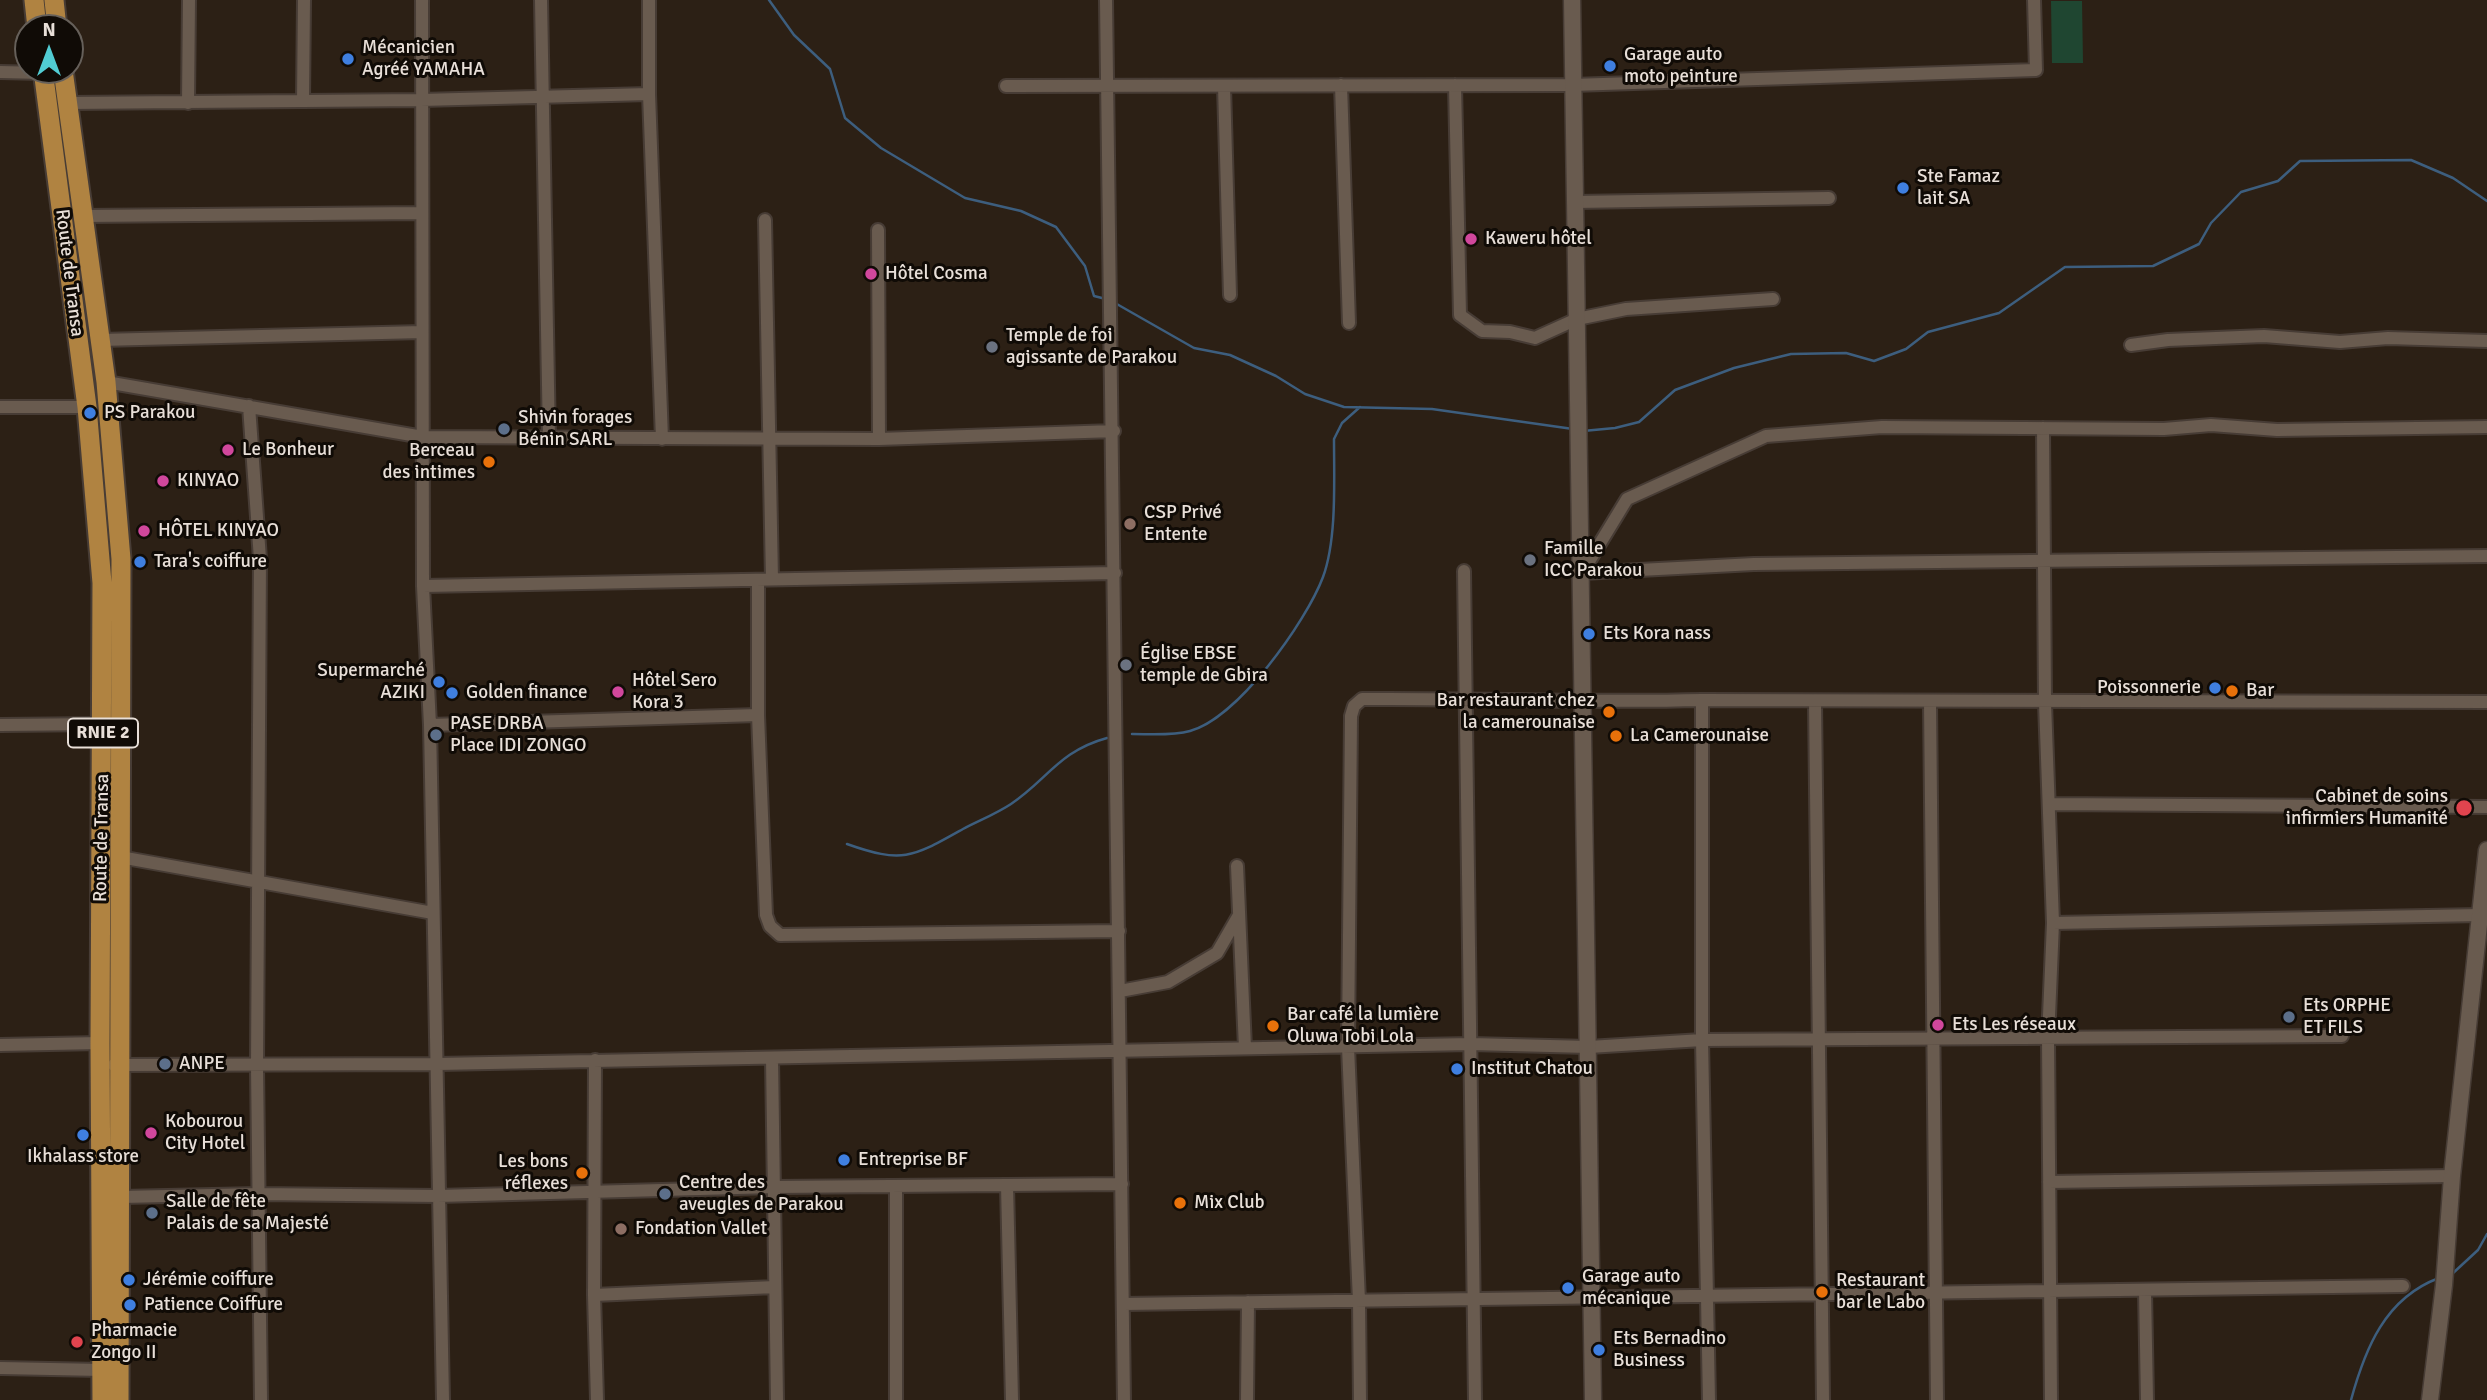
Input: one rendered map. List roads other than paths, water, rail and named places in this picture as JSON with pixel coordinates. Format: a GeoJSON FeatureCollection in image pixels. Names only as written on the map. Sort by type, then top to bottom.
{"type":"FeatureCollection","features":[{"type":"Feature","properties":{"kind":"main road","name":"Route de Transa"},"geometry":{"type":"LineString","coordinates":[[51,84],[87,407],[102,583],[102,1400]]}},
{"type":"Feature","properties":{"kind":"main road","name":"Route de Transa"},"geometry":{"type":"LineString","coordinates":[[57,84],[67,103],[106,382],[121,559],[119,1400]]}},
{"type":"Feature","properties":{"kind":"street"},"geometry":{"type":"LineString","coordinates":[[188,103],[189,0]]}},
{"type":"Feature","properties":{"kind":"street"},"geometry":{"type":"LineString","coordinates":[[303,101],[304,0]]}},
{"type":"Feature","properties":{"kind":"street"},"geometry":{"type":"LineString","coordinates":[[422,0],[423,586],[430,725],[443,1400]]}},
{"type":"Feature","properties":{"kind":"street"},"geometry":{"type":"LineString","coordinates":[[541,0],[549,439]]}},
{"type":"Feature","properties":{"kind":"street"},"geometry":{"type":"LineString","coordinates":[[649,0],[649,94],[662,439]]}},
{"type":"Feature","properties":{"kind":"street"},"geometry":{"type":"LineString","coordinates":[[1106,0],[1114,431],[1124,1400]]}},
{"type":"Feature","properties":{"kind":"street"},"geometry":{"type":"LineString","coordinates":[[1572,0],[1593,1400]]}},
{"type":"Feature","properties":{"kind":"street"},"geometry":{"type":"LineString","coordinates":[[1006,86],[1572,85],[2036,70],[2034,0]]}},
{"type":"Feature","properties":{"kind":"street"},"geometry":{"type":"LineString","coordinates":[[1341,85],[1349,323]]}},
{"type":"Feature","properties":{"kind":"street"},"geometry":{"type":"LineString","coordinates":[[1455,85],[1461,314],[1482,331],[1510,332],[1535,338],[1577,319],[1626,310],[1773,299]]}},
{"type":"Feature","properties":{"kind":"street"},"geometry":{"type":"LineString","coordinates":[[1224,86],[1230,295]]}},
{"type":"Feature","properties":{"kind":"street"},"geometry":{"type":"LineString","coordinates":[[67,103],[421,100],[649,94]]}},
{"type":"Feature","properties":{"kind":"street"},"geometry":{"type":"LineString","coordinates":[[1575,202],[1829,198]]}},
{"type":"Feature","properties":{"kind":"street"},"geometry":{"type":"LineString","coordinates":[[83,216],[422,213]]}},
{"type":"Feature","properties":{"kind":"street"},"geometry":{"type":"LineString","coordinates":[[765,219],[767,439],[772,579]]}},
{"type":"Feature","properties":{"kind":"street"},"geometry":{"type":"LineString","coordinates":[[878,230],[879,439]]}},
{"type":"Feature","properties":{"kind":"street"},"geometry":{"type":"LineString","coordinates":[[100,340],[422,332]]}},
{"type":"Feature","properties":{"kind":"street"},"geometry":{"type":"LineString","coordinates":[[2131,345],[2168,340],[2264,336],[2340,342],[2388,338],[2487,341]]}},
{"type":"Feature","properties":{"kind":"street"},"geometry":{"type":"LineString","coordinates":[[106,382],[423,437],[879,439],[1114,431]]}},
{"type":"Feature","properties":{"kind":"street"},"geometry":{"type":"LineString","coordinates":[[249,406],[260,559],[257,1066],[261,1400]]}},
{"type":"Feature","properties":{"kind":"street"},"geometry":{"type":"LineString","coordinates":[[0,407],[87,407]]}},
{"type":"Feature","properties":{"kind":"street"},"geometry":{"type":"LineString","coordinates":[[1582,573],[1627,499],[1766,436],[1882,427],[2164,429],[2211,425],[2277,430],[2487,427]]}},
{"type":"Feature","properties":{"kind":"street"},"geometry":{"type":"LineString","coordinates":[[2043,428],[2045,703],[2053,923],[2048,1040],[2050,1400]]}},
{"type":"Feature","properties":{"kind":"street"},"geometry":{"type":"LineString","coordinates":[[1582,573],[1754,564],[2487,556]]}},
{"type":"Feature","properties":{"kind":"street"},"geometry":{"type":"LineString","coordinates":[[1464,571],[1475,1400]]}},
{"type":"Feature","properties":{"kind":"street"},"geometry":{"type":"LineString","coordinates":[[423,586],[1115,573]]}},
{"type":"Feature","properties":{"kind":"street"},"geometry":{"type":"LineString","coordinates":[[758,580],[758,715],[766,915],[770,926],[780,935],[1119,931]]}},
{"type":"Feature","properties":{"kind":"street"},"geometry":{"type":"LineString","coordinates":[[1360,1400],[1359,1301],[1348,1046],[1351,716],[1354,706],[1362,699],[1466,698],[1584,704],[1702,700],[2045,703],[2487,702]]}},
{"type":"Feature","properties":{"kind":"street"},"geometry":{"type":"LineString","coordinates":[[1702,700],[1702,1040],[1709,1400]]}},
{"type":"Feature","properties":{"kind":"street"},"geometry":{"type":"LineString","coordinates":[[1815,701],[1823,1400]]}},
{"type":"Feature","properties":{"kind":"street"},"geometry":{"type":"LineString","coordinates":[[1930,702],[1937,1400]]}},
{"type":"Feature","properties":{"kind":"street"},"geometry":{"type":"LineString","coordinates":[[430,725],[758,715]]}},
{"type":"Feature","properties":{"kind":"street"},"geometry":{"type":"LineString","coordinates":[[0,724],[103,724]]}},
{"type":"Feature","properties":{"kind":"street"},"geometry":{"type":"LineString","coordinates":[[2050,804],[2487,807]]}},
{"type":"Feature","properties":{"kind":"street"},"geometry":{"type":"LineString","coordinates":[[2430,1400],[2445,1279],[2452,1176],[2487,850]]}},
{"type":"Feature","properties":{"kind":"street"},"geometry":{"type":"LineString","coordinates":[[120,858],[433,913]]}},
{"type":"Feature","properties":{"kind":"street"},"geometry":{"type":"LineString","coordinates":[[1237,866],[1245,1048]]}},
{"type":"Feature","properties":{"kind":"street"},"geometry":{"type":"LineString","coordinates":[[1120,991],[1168,982],[1217,953],[1239,915]]}},
{"type":"Feature","properties":{"kind":"street"},"geometry":{"type":"LineString","coordinates":[[2053,923],[2481,915]]}},
{"type":"Feature","properties":{"kind":"street"},"geometry":{"type":"LineString","coordinates":[[100,1064],[438,1064],[1471,1044],[1588,1046],[1702,1040],[2048,1040],[2342,1036]]}},
{"type":"Feature","properties":{"kind":"street"},"geometry":{"type":"LineString","coordinates":[[0,1045],[100,1043]]}},
{"type":"Feature","properties":{"kind":"street"},"geometry":{"type":"LineString","coordinates":[[772,1058],[777,1400]]}},
{"type":"Feature","properties":{"kind":"street"},"geometry":{"type":"LineString","coordinates":[[595,1060],[594,1295],[597,1400]]}},
{"type":"Feature","properties":{"kind":"street"},"geometry":{"type":"LineString","coordinates":[[2049,1182],[2452,1176]]}},
{"type":"Feature","properties":{"kind":"street"},"geometry":{"type":"LineString","coordinates":[[121,1196],[438,1196],[774,1187],[1122,1184]]}},
{"type":"Feature","properties":{"kind":"street"},"geometry":{"type":"LineString","coordinates":[[1007,1185],[1012,1400]]}},
{"type":"Feature","properties":{"kind":"street"},"geometry":{"type":"LineString","coordinates":[[896,1186],[896,1400]]}},
{"type":"Feature","properties":{"kind":"street"},"geometry":{"type":"LineString","coordinates":[[1123,1304],[2403,1286]]}},
{"type":"Feature","properties":{"kind":"street"},"geometry":{"type":"LineString","coordinates":[[594,1295],[775,1287]]}},
{"type":"Feature","properties":{"kind":"street"},"geometry":{"type":"LineString","coordinates":[[2145,1290],[2147,1400]]}},
{"type":"Feature","properties":{"kind":"street"},"geometry":{"type":"LineString","coordinates":[[1247,1400],[1248,1302]]}},
{"type":"Feature","properties":{"kind":"street"},"geometry":{"type":"LineString","coordinates":[[0,1368],[102,1370]]}},
{"type":"Feature","properties":{"kind":"waterway"},"geometry":{"type":"LineString","coordinates":[[769,0],[794,35],[830,69],[845,118],[881,148],[965,198],[1021,211],[1056,227],[1085,266],[1094,296],[1106,299]]}},
{"type":"Feature","properties":{"kind":"waterway"},"geometry":{"type":"LineString","coordinates":[[1583,431],[1615,428],[1639,422],[1675,390],[1734,368],[1791,354],[1846,353],[1874,361],[1906,349],[1928,332],[1999,313],[2065,267],[2153,266],[2199,244],[2211,223],[2241,192],[2278,181],[2300,161],[2411,160],[2453,178],[2487,201]]}},
{"type":"Feature","properties":{"kind":"waterway"},"geometry":{"type":"LineString","coordinates":[[1115,303],[1194,348],[1230,355],[1276,376],[1305,394],[1344,407],[1432,409],[1573,429]]}},
{"type":"Feature","properties":{"kind":"waterway"},"geometry":{"type":"LineString","coordinates":[[1132,734],[1183,733],[1209,722],[1229,708],[1249,688],[1286,642],[1323,577],[1333,527],[1334,439],[1342,423],[1360,407]]}},
{"type":"Feature","properties":{"kind":"waterway"},"geometry":{"type":"LineString","coordinates":[[847,844],[895,855],[932,846],[1005,808],[1065,758],[1107,738]]}},
{"type":"Feature","properties":{"kind":"waterway"},"geometry":{"type":"LineString","coordinates":[[2452,1274],[2478,1250],[2487,1234]]}},
{"type":"Feature","properties":{"kind":"waterway"},"geometry":{"type":"LineString","coordinates":[[2351,1400],[2363,1362],[2380,1327],[2404,1298],[2439,1278]]}},
{"type":"Feature","properties":{"kind":"place","name":"Mécanicien Agréé YAMAHA"},"geometry":{"type":"Point","coordinates":[348,59]}},
{"type":"Feature","properties":{"kind":"place","name":"Garage auto moto peinture"},"geometry":{"type":"Point","coordinates":[1610,66]}},
{"type":"Feature","properties":{"kind":"place","name":"Ste Famaz lait SA"},"geometry":{"type":"Point","coordinates":[1903,188]}},
{"type":"Feature","properties":{"kind":"place","name":"Kaweru hôtel"},"geometry":{"type":"Point","coordinates":[1471,239]}},
{"type":"Feature","properties":{"kind":"place","name":"Hôtel Cosma"},"geometry":{"type":"Point","coordinates":[871,274]}},
{"type":"Feature","properties":{"kind":"place","name":"Temple de foi agissante de Parakou"},"geometry":{"type":"Point","coordinates":[992,347]}},
{"type":"Feature","properties":{"kind":"place","name":"PS Parakou"},"geometry":{"type":"Point","coordinates":[90,413]}},
{"type":"Feature","properties":{"kind":"place","name":"Shivin forages Bénin SARL"},"geometry":{"type":"Point","coordinates":[504,429]}},
{"type":"Feature","properties":{"kind":"place","name":"Le Bonheur"},"geometry":{"type":"Point","coordinates":[228,450]}},
{"type":"Feature","properties":{"kind":"place","name":"Berceau des intimes"},"geometry":{"type":"Point","coordinates":[489,462]}},
{"type":"Feature","properties":{"kind":"place","name":"KINYAO"},"geometry":{"type":"Point","coordinates":[163,481]}},
{"type":"Feature","properties":{"kind":"place","name":"CSP Privé Entente"},"geometry":{"type":"Point","coordinates":[1130,524]}},
{"type":"Feature","properties":{"kind":"place","name":"HÔTEL KINYAO"},"geometry":{"type":"Point","coordinates":[144,531]}},
{"type":"Feature","properties":{"kind":"place","name":"Famille ICC Parakou"},"geometry":{"type":"Point","coordinates":[1530,560]}},
{"type":"Feature","properties":{"kind":"place","name":"Tara's coiffure"},"geometry":{"type":"Point","coordinates":[140,562]}},
{"type":"Feature","properties":{"kind":"place","name":"Ets Kora nass"},"geometry":{"type":"Point","coordinates":[1589,634]}},
{"type":"Feature","properties":{"kind":"place","name":"Église EBSE temple de Gbira"},"geometry":{"type":"Point","coordinates":[1126,665]}},
{"type":"Feature","properties":{"kind":"place","name":"Supermarché AZIKI"},"geometry":{"type":"Point","coordinates":[439,682]}},
{"type":"Feature","properties":{"kind":"place","name":"Poissonnerie"},"geometry":{"type":"Point","coordinates":[2215,688]}},
{"type":"Feature","properties":{"kind":"place","name":"Bar"},"geometry":{"type":"Point","coordinates":[2232,691]}},
{"type":"Feature","properties":{"kind":"place","name":"Hôtel Sero Kora 3"},"geometry":{"type":"Point","coordinates":[618,692]}},
{"type":"Feature","properties":{"kind":"place","name":"Golden finance"},"geometry":{"type":"Point","coordinates":[452,693]}},
{"type":"Feature","properties":{"kind":"place","name":"Bar restaurant chez la camerounaise"},"geometry":{"type":"Point","coordinates":[1609,712]}},
{"type":"Feature","properties":{"kind":"place","name":"PASE DRBA Place IDI ZONGO"},"geometry":{"type":"Point","coordinates":[436,735]}},
{"type":"Feature","properties":{"kind":"place","name":"La Camerounaise"},"geometry":{"type":"Point","coordinates":[1616,736]}},
{"type":"Feature","properties":{"kind":"place","name":"Cabinet de soins infirmiers Humanité"},"geometry":{"type":"Point","coordinates":[2464,808]}},
{"type":"Feature","properties":{"kind":"place","name":"Ets ORPHE ET FILS"},"geometry":{"type":"Point","coordinates":[2289,1017]}},
{"type":"Feature","properties":{"kind":"place","name":"Ets Les réseaux"},"geometry":{"type":"Point","coordinates":[1938,1025]}},
{"type":"Feature","properties":{"kind":"place","name":"Bar café la lumière Oluwa Tobi Lola"},"geometry":{"type":"Point","coordinates":[1273,1026]}},
{"type":"Feature","properties":{"kind":"place","name":"ANPE"},"geometry":{"type":"Point","coordinates":[165,1064]}},
{"type":"Feature","properties":{"kind":"place","name":"Institut Chatou"},"geometry":{"type":"Point","coordinates":[1457,1069]}},
{"type":"Feature","properties":{"kind":"place","name":"Kobourou City Hotel"},"geometry":{"type":"Point","coordinates":[151,1133]}},
{"type":"Feature","properties":{"kind":"place","name":"Ikhalass store"},"geometry":{"type":"Point","coordinates":[83,1135]}},
{"type":"Feature","properties":{"kind":"place","name":"Entreprise BF"},"geometry":{"type":"Point","coordinates":[844,1160]}},
{"type":"Feature","properties":{"kind":"place","name":"Les bons réflexes"},"geometry":{"type":"Point","coordinates":[582,1173]}},
{"type":"Feature","properties":{"kind":"place","name":"Centre des aveugles de Parakou"},"geometry":{"type":"Point","coordinates":[665,1194]}},
{"type":"Feature","properties":{"kind":"place","name":"Mix Club"},"geometry":{"type":"Point","coordinates":[1180,1203]}},
{"type":"Feature","properties":{"kind":"place","name":"Salle de fête Palais de sa Majesté"},"geometry":{"type":"Point","coordinates":[152,1213]}},
{"type":"Feature","properties":{"kind":"place","name":"Fondation Vallet"},"geometry":{"type":"Point","coordinates":[621,1229]}},
{"type":"Feature","properties":{"kind":"place","name":"Jérémie coiffure"},"geometry":{"type":"Point","coordinates":[129,1280]}},
{"type":"Feature","properties":{"kind":"place","name":"Garage auto mécanique"},"geometry":{"type":"Point","coordinates":[1568,1288]}},
{"type":"Feature","properties":{"kind":"place","name":"Restaurant bar le Labo"},"geometry":{"type":"Point","coordinates":[1822,1292]}},
{"type":"Feature","properties":{"kind":"place","name":"Patience Coiffure"},"geometry":{"type":"Point","coordinates":[130,1305]}},
{"type":"Feature","properties":{"kind":"place","name":"Pharmacie Zongo II"},"geometry":{"type":"Point","coordinates":[77,1342]}},
{"type":"Feature","properties":{"kind":"place","name":"Ets Bernadino Business"},"geometry":{"type":"Point","coordinates":[1599,1350]}}]}
